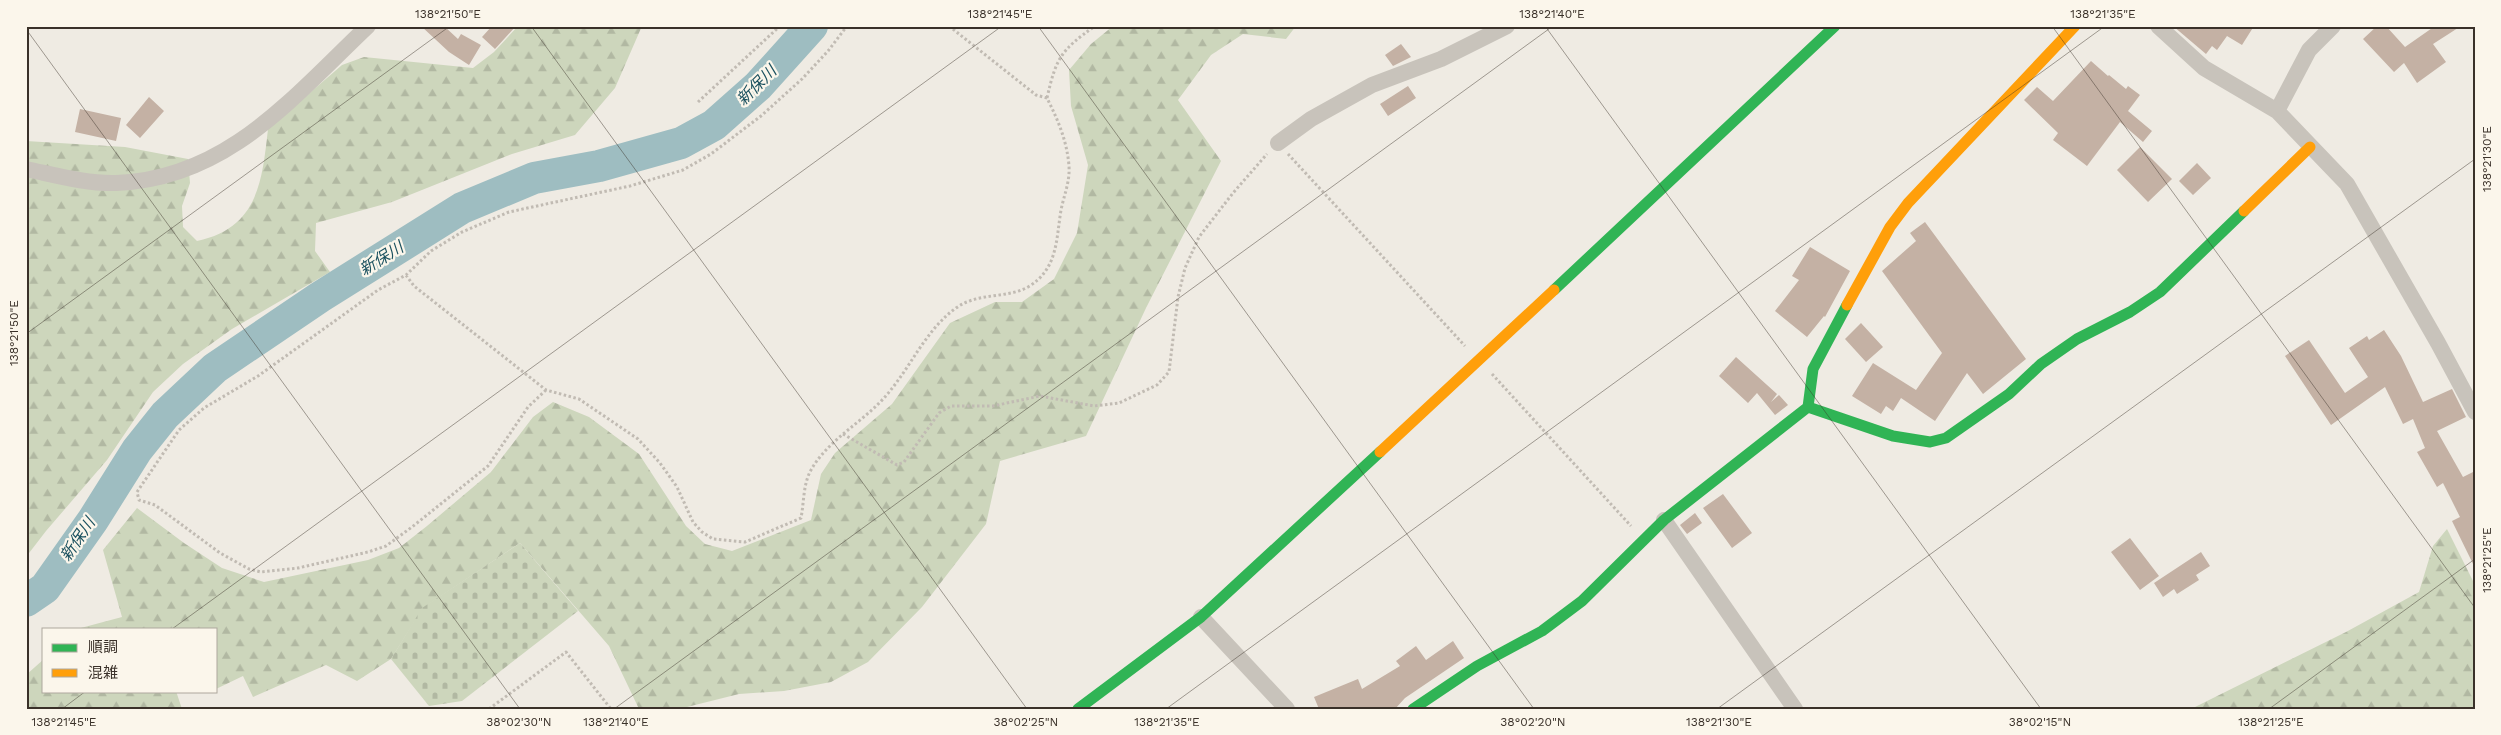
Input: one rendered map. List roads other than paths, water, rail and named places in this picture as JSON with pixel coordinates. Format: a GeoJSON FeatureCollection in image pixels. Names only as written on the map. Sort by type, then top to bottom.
{"type":"FeatureCollection","features":[{"type":"Feature","properties":{"kind":"street"},"geometry":{"type":"LineString","coordinates":[[26,169],[63,177],[115,183],[162,178],[195,167],[234,146],[280,110],[368,26]]}},
{"type":"Feature","properties":{"kind":"street"},"geometry":{"type":"LineString","coordinates":[[1278,143],[1311,118],[1372,85],[1441,59],[1507,26]]}},
{"type":"Feature","properties":{"kind":"street"},"geometry":{"type":"LineString","coordinates":[[1078,709],[1201,617],[1479,361],[1835,26]]}},
{"type":"Feature","properties":{"kind":"street"},"geometry":{"type":"LineString","coordinates":[[1413,709],[1477,666],[1542,631],[1582,600],[1664,520],[1808,407],[1814,369],[1890,226],[1908,203],[2075,26]]}},
{"type":"Feature","properties":{"kind":"street"},"geometry":{"type":"LineString","coordinates":[[2158,26],[2204,68],[2277,111],[2347,184],[2438,343],[2475,412]]}},
{"type":"Feature","properties":{"kind":"street"},"geometry":{"type":"LineString","coordinates":[[2277,111],[2309,50],[2333,26]]}},
{"type":"Feature","properties":{"kind":"street"},"geometry":{"type":"LineString","coordinates":[[1808,407],[1893,436],[1930,442],[1946,438],[2009,394],[2041,364],[2077,339],[2130,312],[2160,292],[2310,147]]}},
{"type":"Feature","properties":{"kind":"street"},"geometry":{"type":"LineString","coordinates":[[1664,520],[1794,709]]}},
{"type":"Feature","properties":{"kind":"street"},"geometry":{"type":"LineString","coordinates":[[1201,617],[1288,709]]}},
{"type":"Feature","properties":{"kind":"waterway","name":"新保川"},"geometry":{"type":"LineString","coordinates":[[26,601],[45,588],[93,520],[137,450],[165,415],[215,368],[320,297],[462,208],[534,178],[599,166],[681,143],[714,125],[758,86],[812,26]]}}]}
